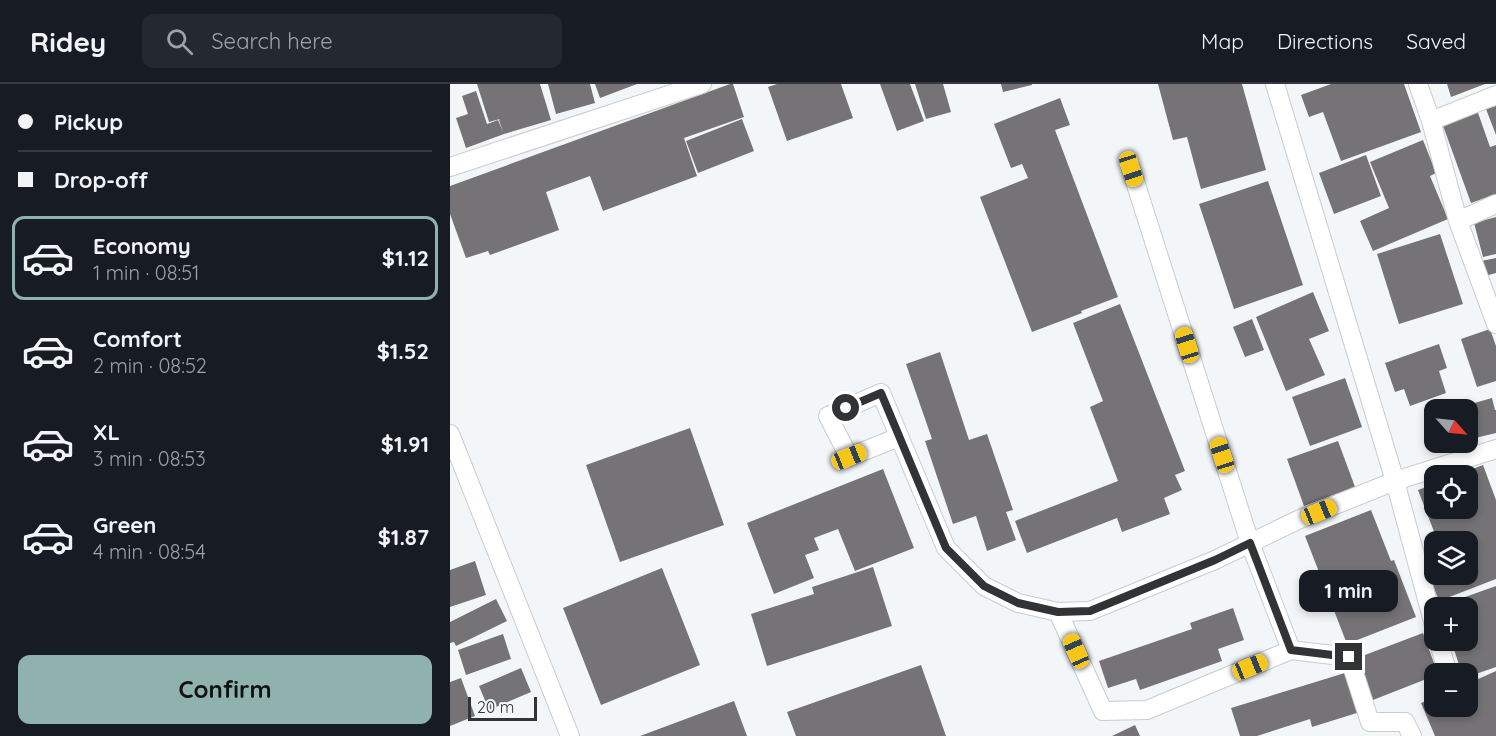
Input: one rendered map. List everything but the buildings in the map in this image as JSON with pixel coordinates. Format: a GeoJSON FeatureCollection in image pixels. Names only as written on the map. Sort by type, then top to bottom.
{"type":"FeatureCollection","features":[{"type":"Feature","properties":{"kind":"street"},"geometry":{"type":"LineString","coordinates":[[450,167],[702,84]]}},
{"type":"Feature","properties":{"kind":"street"},"geometry":{"type":"LineString","coordinates":[[1275,84],[1395,480],[1426,597]]}},
{"type":"Feature","properties":{"kind":"street"},"geometry":{"type":"LineString","coordinates":[[1418,84],[1431,122],[1458,221],[1496,324]]}},
{"type":"Feature","properties":{"kind":"street"},"geometry":{"type":"LineString","coordinates":[[1431,122],[1496,95]]}},
{"type":"Feature","properties":{"kind":"street"},"geometry":{"type":"LineString","coordinates":[[1131,169],[1250,543],[1291,650]]}},
{"type":"Feature","properties":{"kind":"street"},"geometry":{"type":"LineString","coordinates":[[1458,221],[1496,204]]}},
{"type":"Feature","properties":{"kind":"street"},"geometry":{"type":"LineString","coordinates":[[450,434],[570,736]]}},
{"type":"Feature","properties":{"kind":"street"},"geometry":{"type":"LineString","coordinates":[[899,437],[946,548],[984,586],[1018,603],[1058,612],[1090,611],[1215,560],[1300,519],[1395,480],[1496,449]]}},
{"type":"Feature","properties":{"kind":"street"},"geometry":{"type":"LineString","coordinates":[[1058,612],[1103,711],[1147,710],[1291,650],[1349,657],[1370,722],[1406,723],[1412,736]]}},
{"type":"Feature","properties":{"kind":"route"},"geometry":{"type":"LineString","coordinates":[[846,408],[881,393],[946,548],[984,586],[1018,603],[1058,612],[1090,611],[1215,560],[1250,543],[1291,650],[1349,657]]}}]}
